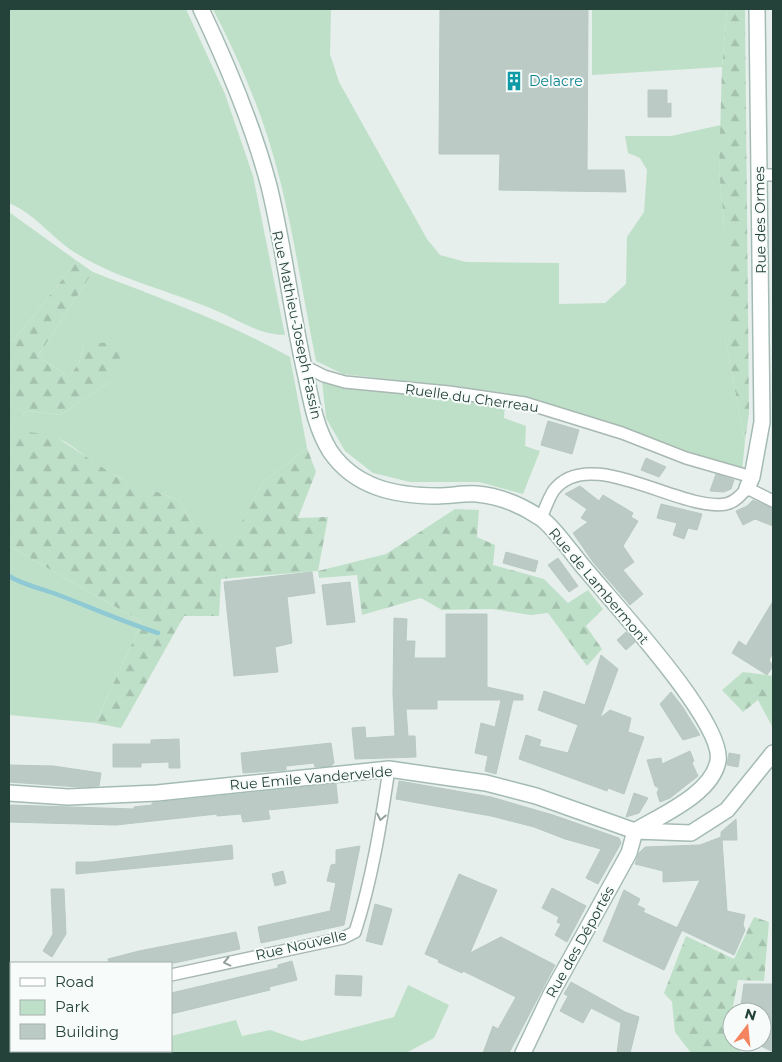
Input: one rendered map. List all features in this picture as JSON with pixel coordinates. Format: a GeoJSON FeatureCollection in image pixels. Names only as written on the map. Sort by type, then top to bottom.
{"type":"FeatureCollection","features":[{"type":"Feature","properties":{"kind":"street","name":"Rue Mathieu-Joseph Fassin"},"geometry":{"type":"LineString","coordinates":[[202,9],[228,67],[258,149],[269,187],[317,425],[328,448],[340,465],[370,486],[400,495],[475,494],[496,497],[541,518]]}},
{"type":"Feature","properties":{"kind":"street","name":"Rue des Ormes"},"geometry":{"type":"LineString","coordinates":[[749,483],[762,422],[767,175],[757,9]]}},
{"type":"Feature","properties":{"kind":"street","name":"Ruelle du Cherreau"},"geometry":{"type":"LineString","coordinates":[[304,366],[324,376],[345,382],[449,392],[525,403],[614,431],[686,458],[749,483],[773,501]]}},
{"type":"Feature","properties":{"kind":"street","name":"Rue de Lambermont"},"geometry":{"type":"LineString","coordinates":[[634,831],[699,792],[710,779],[718,761],[713,736],[673,672],[541,518],[554,490],[565,481],[578,475],[616,478],[694,501],[714,504],[727,504],[737,499],[749,483]]}},
{"type":"Feature","properties":{"kind":"street","name":"Rue Emile Vandervelde"},"geometry":{"type":"LineString","coordinates":[[9,793],[68,797],[157,793],[388,769],[486,783],[536,796],[634,831],[691,833],[703,827],[726,810],[773,753]]}},
{"type":"Feature","properties":{"kind":"street","name":"Rue Nouvelle"},"geometry":{"type":"LineString","coordinates":[[172,975],[343,938],[354,932],[360,915],[383,809],[388,769]]}},
{"type":"Feature","properties":{"kind":"street","name":"Rue des Déportés"},"geometry":{"type":"LineString","coordinates":[[523,1053],[551,994],[629,853],[634,831]]}},
{"type":"Feature","properties":{"kind":"green space"},"geometry":{"type":"Polygon","coordinates":[[[9,9],[186,9],[225,94],[253,176],[285,335],[258,330],[200,304],[130,279],[95,264],[70,249],[28,214],[9,203],[9,9]]]}},
{"type":"Feature","properties":{"kind":"green space"},"geometry":{"type":"Polygon","coordinates":[[[213,9],[331,9],[330,54],[339,82],[427,239],[440,255],[466,262],[559,263],[559,304],[605,303],[626,284],[627,237],[644,212],[647,170],[640,158],[628,153],[625,136],[671,136],[721,125],[719,169],[725,236],[725,339],[745,441],[742,471],[618,426],[496,392],[343,374],[316,361],[289,221],[276,165],[250,89],[213,9]]]}},
{"type":"Feature","properties":{"kind":"green space"},"geometry":{"type":"Polygon","coordinates":[[[592,9],[727,9],[722,67],[592,75],[592,9]]]}},
{"type":"Feature","properties":{"kind":"green space"},"geometry":{"type":"Polygon","coordinates":[[[727,9],[745,9],[749,413],[745,441],[725,339],[725,236],[719,169],[722,67],[727,9]]]}},
{"type":"Feature","properties":{"kind":"green space"},"geometry":{"type":"Polygon","coordinates":[[[9,212],[77,261],[15,339],[9,341],[9,212]]]}},
{"type":"Feature","properties":{"kind":"green space"},"geometry":{"type":"Polygon","coordinates":[[[77,261],[93,272],[38,356],[69,377],[79,363],[84,344],[115,342],[125,355],[112,364],[113,380],[60,415],[28,411],[9,421],[9,341],[15,339],[77,261]]]}},
{"type":"Feature","properties":{"kind":"green space"},"geometry":{"type":"Polygon","coordinates":[[[93,272],[218,322],[290,357],[307,448],[263,482],[241,524],[224,547],[194,527],[179,500],[118,477],[56,438],[43,434],[28,434],[9,438],[9,421],[28,411],[60,415],[113,380],[84,344],[79,363],[69,377],[38,356],[93,272]]]}},
{"type":"Feature","properties":{"kind":"green space"},"geometry":{"type":"Polygon","coordinates":[[[322,381],[466,397],[505,405],[504,418],[526,426],[525,446],[540,451],[523,494],[479,482],[410,482],[373,473],[345,451],[326,418],[322,381]]]}},
{"type":"Feature","properties":{"kind":"green space"},"geometry":{"type":"Polygon","coordinates":[[[28,432],[53,435],[117,477],[179,500],[194,527],[219,524],[224,546],[241,523],[263,482],[307,448],[316,472],[298,518],[328,517],[318,571],[221,579],[219,616],[184,616],[121,728],[95,723],[142,622],[9,546],[9,438],[28,432]]]}},
{"type":"Feature","properties":{"kind":"green space"},"geometry":{"type":"Polygon","coordinates":[[[455,509],[479,510],[477,537],[495,545],[493,565],[544,579],[568,603],[588,590],[603,609],[586,626],[602,649],[587,666],[548,613],[531,615],[492,609],[442,610],[421,598],[362,615],[357,575],[319,578],[318,571],[386,554],[455,509]]]}},
{"type":"Feature","properties":{"kind":"green space"},"geometry":{"type":"Polygon","coordinates":[[[9,546],[142,622],[95,723],[9,715],[9,546]]]}},
{"type":"Feature","properties":{"kind":"green space"},"geometry":{"type":"Polygon","coordinates":[[[743,672],[773,676],[773,728],[758,700],[743,712],[722,690],[743,672]]]}},
{"type":"Feature","properties":{"kind":"green space"},"geometry":{"type":"Polygon","coordinates":[[[754,917],[769,922],[764,981],[738,980],[734,1002],[722,1002],[722,1052],[742,1053],[691,1053],[675,1032],[672,1002],[664,993],[686,936],[734,959],[754,917]]]}},
{"type":"Feature","properties":{"kind":"green space"},"geometry":{"type":"Polygon","coordinates":[[[408,985],[449,1005],[434,1038],[406,1053],[106,1053],[172,1052],[172,1036],[236,1020],[242,1036],[270,1030],[302,1041],[394,1017],[408,985]]]}},
{"type":"Feature","properties":{"kind":"building","name":"Delacre"},"geometry":{"type":"Polygon","coordinates":[[[440,9],[588,9],[587,170],[624,170],[626,192],[499,190],[500,154],[439,154],[440,9]]]}},
{"type":"Feature","properties":{"kind":"building"},"geometry":{"type":"Polygon","coordinates":[[[648,90],[667,90],[667,104],[671,103],[671,117],[648,117],[648,90]]]}},
{"type":"Feature","properties":{"kind":"building"},"geometry":{"type":"Polygon","coordinates":[[[548,421],[579,430],[572,454],[541,445],[548,421]]]}},
{"type":"Feature","properties":{"kind":"building"},"geometry":{"type":"Polygon","coordinates":[[[646,458],[666,467],[659,477],[641,470],[646,458]]]}},
{"type":"Feature","properties":{"kind":"building"},"geometry":{"type":"Polygon","coordinates":[[[716,474],[734,480],[731,489],[724,492],[710,491],[716,474]]]}},
{"type":"Feature","properties":{"kind":"building"},"geometry":{"type":"Polygon","coordinates":[[[580,486],[599,501],[603,495],[633,513],[631,517],[638,521],[623,546],[634,562],[623,570],[643,594],[630,605],[593,562],[573,533],[588,522],[581,518],[587,509],[565,494],[580,486]]]}},
{"type":"Feature","properties":{"kind":"building"},"geometry":{"type":"Polygon","coordinates":[[[753,500],[773,508],[773,526],[755,519],[743,525],[736,511],[747,506],[753,500]]]}},
{"type":"Feature","properties":{"kind":"building"},"geometry":{"type":"Polygon","coordinates":[[[661,504],[702,514],[697,530],[688,528],[684,539],[673,535],[677,523],[657,518],[661,504]]]}},
{"type":"Feature","properties":{"kind":"building"},"geometry":{"type":"Polygon","coordinates":[[[506,552],[538,561],[535,572],[503,563],[506,552]]]}},
{"type":"Feature","properties":{"kind":"building"},"geometry":{"type":"Polygon","coordinates":[[[558,558],[578,586],[569,592],[548,565],[558,558]]]}},
{"type":"Feature","properties":{"kind":"building"},"geometry":{"type":"Polygon","coordinates":[[[312,572],[315,593],[287,597],[292,643],[275,647],[278,672],[234,676],[224,582],[312,572]]]}},
{"type":"Feature","properties":{"kind":"building"},"geometry":{"type":"Polygon","coordinates":[[[350,582],[355,622],[327,625],[322,585],[350,582]]]}},
{"type":"Feature","properties":{"kind":"building"},"geometry":{"type":"Polygon","coordinates":[[[773,601],[773,653],[769,660],[773,666],[767,675],[732,653],[739,641],[746,646],[773,601]]]}},
{"type":"Feature","properties":{"kind":"building"},"geometry":{"type":"Polygon","coordinates":[[[446,614],[487,614],[487,687],[523,695],[523,700],[513,700],[496,774],[485,771],[488,756],[475,753],[481,723],[495,727],[501,700],[437,700],[437,709],[406,709],[408,736],[415,736],[416,757],[355,759],[352,728],[365,727],[366,738],[395,736],[393,693],[394,618],[407,619],[406,641],[415,641],[414,658],[446,658],[446,614]]]}},
{"type":"Feature","properties":{"kind":"building"},"geometry":{"type":"Polygon","coordinates":[[[626,632],[635,642],[626,650],[617,640],[626,632]]]}},
{"type":"Feature","properties":{"kind":"building"},"geometry":{"type":"Polygon","coordinates":[[[601,655],[618,669],[600,718],[610,710],[631,718],[628,732],[644,737],[624,794],[608,788],[607,791],[519,759],[526,735],[541,740],[539,746],[568,753],[578,725],[538,710],[544,691],[585,705],[601,655]]]}},
{"type":"Feature","properties":{"kind":"building"},"geometry":{"type":"Polygon","coordinates":[[[671,692],[700,735],[683,740],[660,704],[671,692]]]}},
{"type":"Feature","properties":{"kind":"building"},"geometry":{"type":"Polygon","coordinates":[[[179,739],[180,768],[169,768],[169,762],[141,763],[141,767],[113,767],[113,744],[151,744],[151,740],[179,739]]]}},
{"type":"Feature","properties":{"kind":"building"},"geometry":{"type":"Polygon","coordinates":[[[331,743],[334,763],[331,766],[315,767],[314,763],[286,766],[286,770],[243,773],[241,753],[331,743]]]}},
{"type":"Feature","properties":{"kind":"building"},"geometry":{"type":"Polygon","coordinates":[[[690,751],[694,761],[692,763],[698,776],[670,798],[660,802],[657,793],[659,788],[655,786],[647,760],[661,758],[662,764],[690,751]]]}},
{"type":"Feature","properties":{"kind":"building"},"geometry":{"type":"Polygon","coordinates":[[[729,753],[740,755],[738,767],[727,765],[729,753]]]}},
{"type":"Feature","properties":{"kind":"building"},"geometry":{"type":"Polygon","coordinates":[[[9,765],[53,766],[101,773],[99,786],[79,787],[9,782],[9,765]]]}},
{"type":"Feature","properties":{"kind":"building"},"geometry":{"type":"Polygon","coordinates":[[[399,781],[491,797],[553,815],[619,838],[621,843],[598,884],[586,878],[601,849],[565,839],[534,827],[491,816],[396,799],[399,781]]]}},
{"type":"Feature","properties":{"kind":"building"},"geometry":{"type":"Polygon","coordinates":[[[336,784],[338,803],[268,810],[270,819],[243,822],[241,814],[217,816],[217,814],[116,825],[9,822],[9,805],[134,809],[134,807],[152,805],[152,803],[336,784]]]}},
{"type":"Feature","properties":{"kind":"building"},"geometry":{"type":"Polygon","coordinates":[[[634,793],[648,798],[639,813],[626,817],[634,793]]]}},
{"type":"Feature","properties":{"kind":"building"},"geometry":{"type":"Polygon","coordinates":[[[736,819],[737,840],[722,840],[727,911],[745,915],[743,925],[745,930],[734,955],[677,928],[700,880],[663,882],[663,871],[635,864],[639,853],[645,847],[700,845],[721,837],[721,832],[736,819]]]}},
{"type":"Feature","properties":{"kind":"building"},"geometry":{"type":"Polygon","coordinates":[[[232,845],[233,859],[76,874],[76,862],[92,862],[232,845]]]}},
{"type":"Feature","properties":{"kind":"building"},"geometry":{"type":"Polygon","coordinates":[[[360,846],[344,925],[261,943],[258,927],[330,911],[336,883],[327,881],[331,865],[336,864],[336,850],[360,846]]]}},
{"type":"Feature","properties":{"kind":"building"},"geometry":{"type":"Polygon","coordinates":[[[283,871],[286,883],[275,886],[272,874],[283,871]]]}},
{"type":"Feature","properties":{"kind":"building"},"geometry":{"type":"Polygon","coordinates":[[[459,874],[497,890],[470,953],[501,937],[555,965],[509,1053],[483,1053],[493,1026],[498,1029],[516,997],[463,971],[462,973],[438,962],[439,960],[425,954],[459,874]]]}},
{"type":"Feature","properties":{"kind":"building"},"geometry":{"type":"Polygon","coordinates":[[[552,888],[586,906],[567,942],[555,935],[561,924],[557,922],[559,917],[542,908],[552,888]]]}},
{"type":"Feature","properties":{"kind":"building"},"geometry":{"type":"Polygon","coordinates":[[[51,889],[64,889],[66,934],[52,957],[43,951],[53,934],[51,889]]]}},
{"type":"Feature","properties":{"kind":"building"},"geometry":{"type":"Polygon","coordinates":[[[624,890],[640,899],[637,905],[645,909],[643,912],[682,930],[664,970],[603,941],[624,890]]]}},
{"type":"Feature","properties":{"kind":"building"},"geometry":{"type":"Polygon","coordinates":[[[375,904],[392,909],[382,945],[366,941],[375,904]]]}},
{"type":"Feature","properties":{"kind":"building"},"geometry":{"type":"Polygon","coordinates":[[[236,932],[240,949],[174,963],[109,962],[108,959],[236,932]]]}},
{"type":"Feature","properties":{"kind":"building"},"geometry":{"type":"Polygon","coordinates":[[[292,961],[297,980],[269,987],[270,990],[172,1014],[172,993],[278,968],[278,965],[292,961]]]}},
{"type":"Feature","properties":{"kind":"building"},"geometry":{"type":"Polygon","coordinates":[[[336,975],[362,976],[361,996],[335,995],[336,975]]]}},
{"type":"Feature","properties":{"kind":"building"},"geometry":{"type":"Polygon","coordinates":[[[571,982],[625,1012],[639,1017],[630,1053],[617,1053],[621,1023],[591,1008],[583,1023],[560,1011],[568,996],[564,994],[571,982]]]}},
{"type":"Feature","properties":{"kind":"building"},"geometry":{"type":"Polygon","coordinates":[[[744,984],[773,984],[773,1052],[772,1002],[741,1002],[744,984]]]}},
{"type":"Feature","properties":{"kind":"waterway"},"geometry":{"type":"LineString","coordinates":[[9,576],[158,633]]}},
{"type":"Feature","properties":{"kind":"place","name":"Delacre"},"geometry":{"type":"Point","coordinates":[514,81]}}]}
